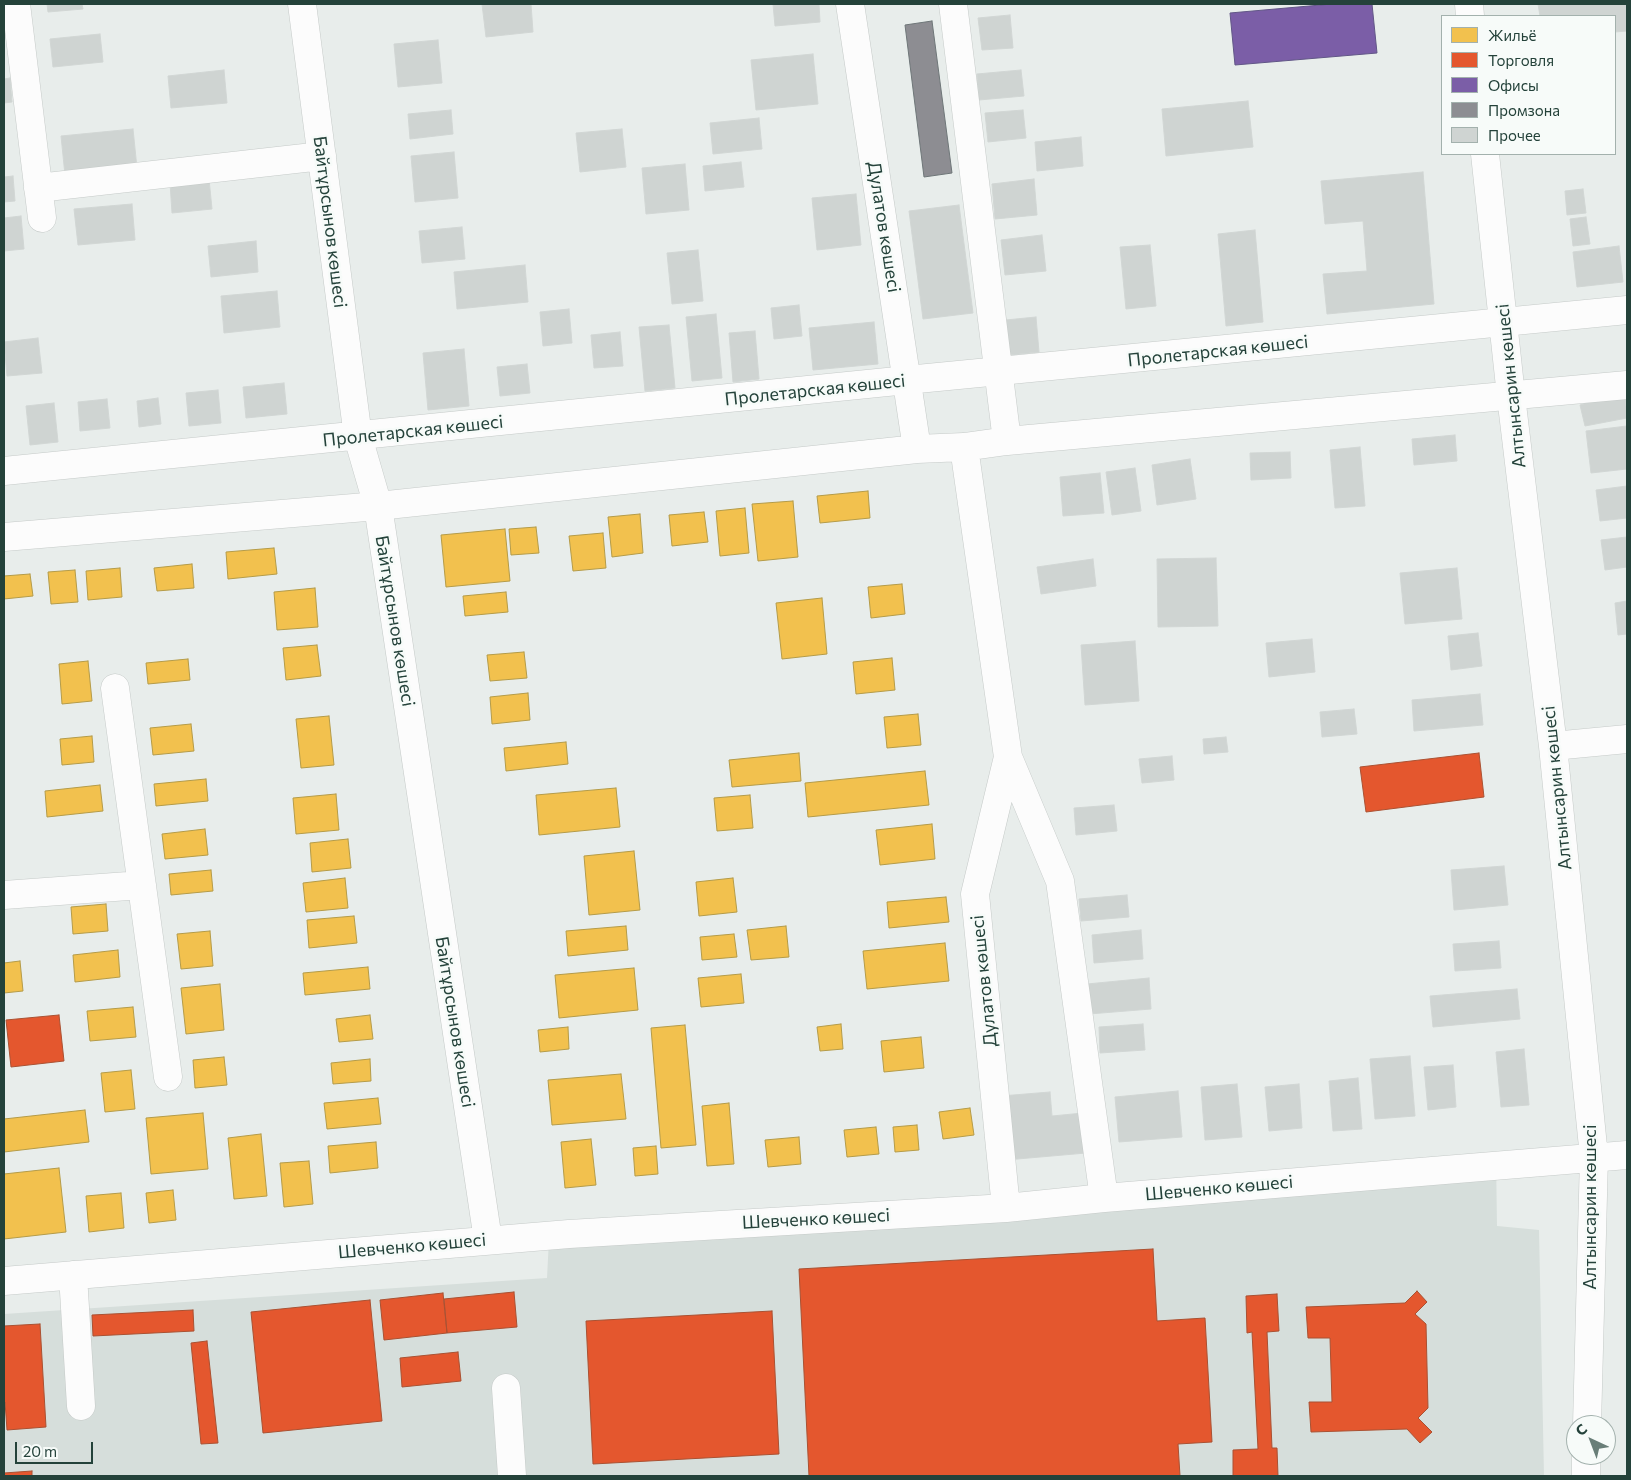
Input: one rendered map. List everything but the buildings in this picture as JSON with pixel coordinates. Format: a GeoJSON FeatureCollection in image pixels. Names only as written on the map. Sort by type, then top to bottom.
{"type":"FeatureCollection","features":[{"type":"Feature","properties":{"kind":"street"},"geometry":{"type":"LineString","coordinates":[[16,4],[42,218]]}},
{"type":"Feature","properties":{"kind":"street","name":"Байтұрсынов көшесі"},"geometry":{"type":"LineString","coordinates":[[302,4],[358,437],[378,506],[488,1240]]}},
{"type":"Feature","properties":{"kind":"street","name":"Дулатов көшесі"},"geometry":{"type":"LineString","coordinates":[[850,4],[917,449]]}},
{"type":"Feature","properties":{"kind":"street"},"geometry":{"type":"LineString","coordinates":[[953,4],[1007,441]]}},
{"type":"Feature","properties":{"kind":"street","name":"Алтынсарин көшесі"},"geometry":{"type":"LineString","coordinates":[[1485,155],[1511,396],[1554,746],[1594,1157],[1587,1415]]}},
{"type":"Feature","properties":{"kind":"street"},"geometry":{"type":"LineString","coordinates":[[38,188],[322,156]]}},
{"type":"Feature","properties":{"kind":"street","name":"Пролетарская көшесі"},"geometry":{"type":"LineString","coordinates":[[4,471],[1627,310]]}},
{"type":"Feature","properties":{"kind":"street"},"geometry":{"type":"LineString","coordinates":[[4,537],[378,506],[917,449],[964,447],[1007,441],[1627,385]]}},
{"type":"Feature","properties":{"kind":"street","name":"Дулатов көшесі"},"geometry":{"type":"LineString","coordinates":[[964,447],[1008,757],[1060,881],[1104,1198]]}},
{"type":"Feature","properties":{"kind":"street"},"geometry":{"type":"LineString","coordinates":[[115,688],[168,1077]]}},
{"type":"Feature","properties":{"kind":"street"},"geometry":{"type":"LineString","coordinates":[[1554,746],[1627,739]]}},
{"type":"Feature","properties":{"kind":"street","name":"Дулатов көшесі"},"geometry":{"type":"LineString","coordinates":[[1006,1208],[975,894],[1008,757]]}},
{"type":"Feature","properties":{"kind":"street"},"geometry":{"type":"LineString","coordinates":[[4,895],[142,885]]}},
{"type":"Feature","properties":{"kind":"street","name":"Шевченко көшесі"},"geometry":{"type":"LineString","coordinates":[[4,1281],[488,1240],[1006,1208],[1104,1198],[1627,1155]]}},
{"type":"Feature","properties":{"kind":"street"},"geometry":{"type":"LineString","coordinates":[[73,1275],[81,1406]]}},
{"type":"Feature","properties":{"kind":"street"},"geometry":{"type":"LineString","coordinates":[[506,1388],[512,1476]]}},
{"type":"Feature","properties":{"kind":"shaded area"},"geometry":{"type":"Polygon","coordinates":[[[1496,1157],[1497,1226],[1539,1230],[1544,1476],[4,1476],[4,1314],[547,1278],[549,1239],[1496,1157]]]}}]}
